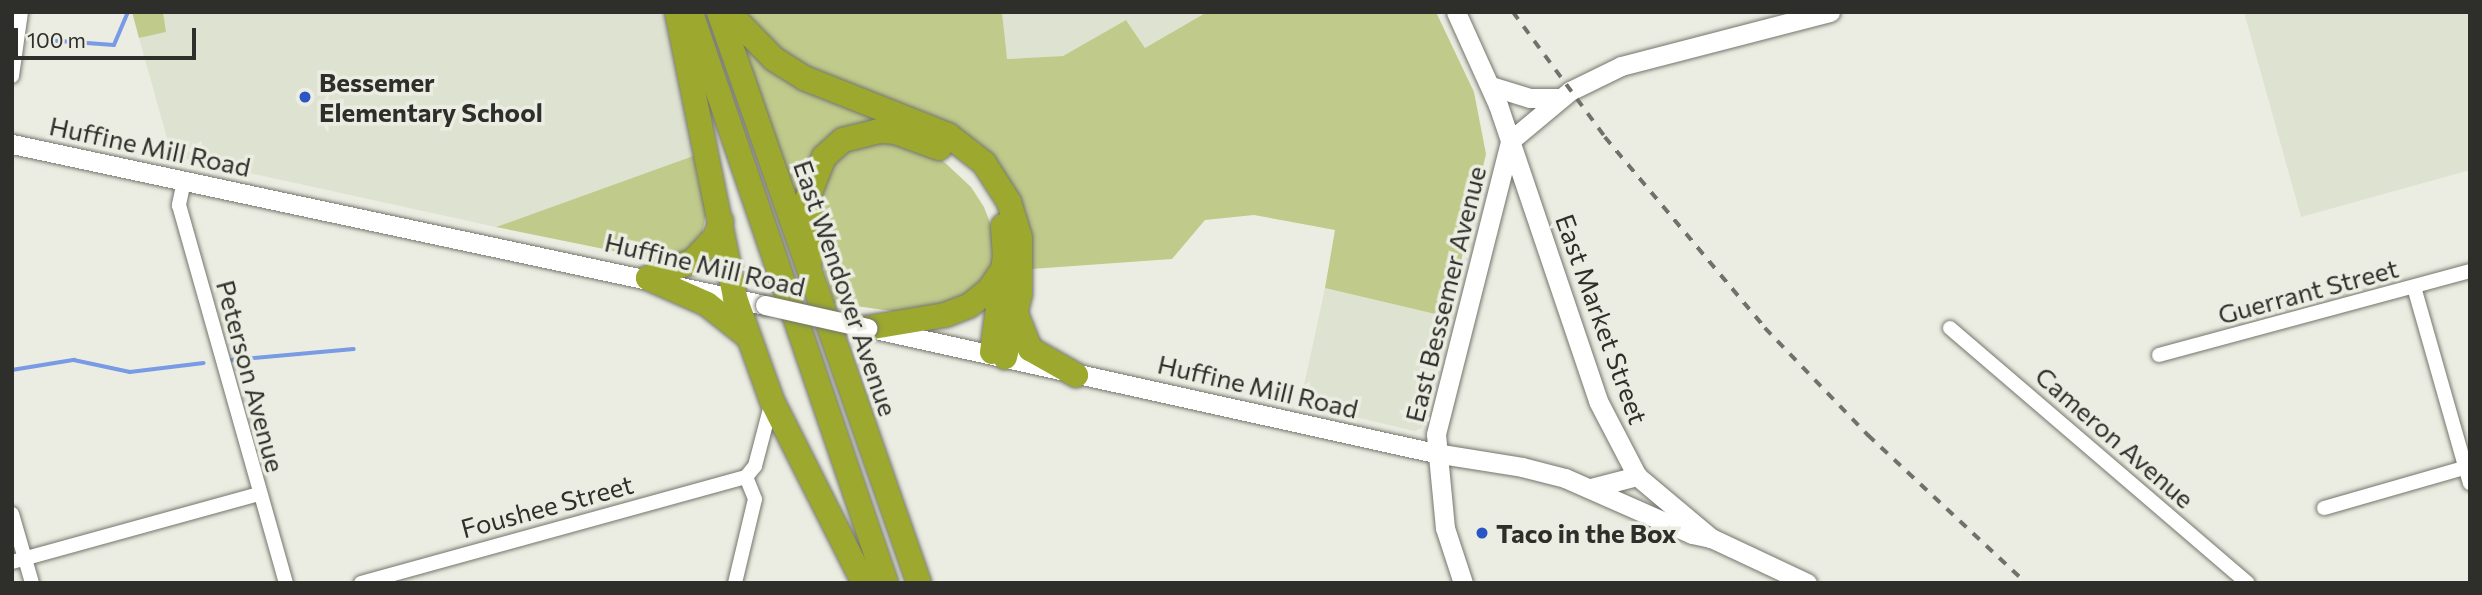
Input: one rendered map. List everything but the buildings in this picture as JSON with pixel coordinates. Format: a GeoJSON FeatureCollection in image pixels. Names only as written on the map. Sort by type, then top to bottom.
{"type":"FeatureCollection","features":[{"type":"Feature","properties":{"kind":"highway"},"geometry":{"type":"LineString","coordinates":[[677,12],[735,298],[748,338],[772,401],[864,583]]}},
{"type":"Feature","properties":{"kind":"highway"},"geometry":{"type":"LineString","coordinates":[[691,12],[886,583]]}},
{"type":"Feature","properties":{"kind":"highway","name":"East Wendover Avenue"},"geometry":{"type":"LineString","coordinates":[[719,12],[813,290],[919,583]]}},
{"type":"Feature","properties":{"kind":"highway"},"geometry":{"type":"LineString","coordinates":[[728,12],[774,59],[804,78],[948,135],[984,163],[1000,184],[1016,219],[1022,263],[1016,313],[998,356]]}},
{"type":"Feature","properties":{"kind":"highway"},"geometry":{"type":"LineString","coordinates":[[813,290],[808,197],[824,157],[843,140],[878,131],[920,138],[960,161],[979,181],[1001,218],[1005,236],[998,356]]}},
{"type":"Feature","properties":{"kind":"highway"},"geometry":{"type":"LineString","coordinates":[[648,278],[694,261],[715,237],[721,221]]}},
{"type":"Feature","properties":{"kind":"highway"},"geometry":{"type":"LineString","coordinates":[[867,327],[945,315],[969,306],[989,290],[1003,269]]}},
{"type":"Feature","properties":{"kind":"highway"},"geometry":{"type":"LineString","coordinates":[[648,278],[707,304],[748,338]]}},
{"type":"Feature","properties":{"kind":"highway"},"geometry":{"type":"LineString","coordinates":[[1016,313],[1030,349],[1076,375]]}},
{"type":"Feature","properties":{"kind":"main road","name":"East Market Street"},"geometry":{"type":"LineString","coordinates":[[1457,12],[1498,105],[1598,401],[1643,482],[1711,538],[1783,578],[1807,583]]}},
{"type":"Feature","properties":{"kind":"main road"},"geometry":{"type":"LineString","coordinates":[[1510,141],[1560,98],[1620,66],[1830,12]]}},
{"type":"Feature","properties":{"kind":"main road"},"geometry":{"type":"LineString","coordinates":[[1491,86],[1530,98],[1560,98]]}},
{"type":"Feature","properties":{"kind":"main road","name":"East Bessemer Avenue"},"geometry":{"type":"LineString","coordinates":[[1463,583],[1445,528],[1435,453],[1436,434],[1458,333],[1510,141]]}},
{"type":"Feature","properties":{"kind":"main road","name":"Huffine Mill Road"},"geometry":{"type":"LineString","coordinates":[[12,144],[648,278],[1435,453],[1522,467],[1589,488],[1692,534],[1711,538]]}},
{"type":"Feature","properties":{"kind":"main road"},"geometry":{"type":"LineString","coordinates":[[1589,488],[1643,482]]}},
{"type":"Feature","properties":{"kind":"main road"},"geometry":{"type":"LineString","coordinates":[[1615,499],[1643,482]]}},
{"type":"Feature","properties":{"kind":"street"},"geometry":{"type":"LineString","coordinates":[[12,76],[21,12]]}},
{"type":"Feature","properties":{"kind":"street","name":"Peterson Avenue"},"geometry":{"type":"LineString","coordinates":[[184,181],[179,205],[286,583]]}},
{"type":"Feature","properties":{"kind":"street","name":"Guerrant Street"},"geometry":{"type":"LineString","coordinates":[[2159,355],[2470,271]]}},
{"type":"Feature","properties":{"kind":"street"},"geometry":{"type":"LineString","coordinates":[[2414,288],[2468,467],[2470,483]]}},
{"type":"Feature","properties":{"kind":"street","name":"Cameron Avenue"},"geometry":{"type":"LineString","coordinates":[[1950,328],[2248,583]]}},
{"type":"Feature","properties":{"kind":"street"},"geometry":{"type":"LineString","coordinates":[[735,583],[755,499],[746,477],[755,466],[772,401]]}},
{"type":"Feature","properties":{"kind":"street"},"geometry":{"type":"LineString","coordinates":[[2325,508],[2468,467]]}},
{"type":"Feature","properties":{"kind":"street","name":"Foushee Street"},"geometry":{"type":"LineString","coordinates":[[361,583],[746,477]]}},
{"type":"Feature","properties":{"kind":"street"},"geometry":{"type":"LineString","coordinates":[[19,560],[259,495]]}},
{"type":"Feature","properties":{"kind":"street"},"geometry":{"type":"LineString","coordinates":[[12,514],[19,560],[32,583]]}},
{"type":"Feature","properties":{"kind":"shaded area"},"geometry":{"type":"Polygon","coordinates":[[[163,12],[666,12],[696,155],[496,227],[172,156],[139,38],[166,32],[163,12]]]}},
{"type":"Feature","properties":{"kind":"shaded area"},"geometry":{"type":"Polygon","coordinates":[[[1002,12],[1207,12],[1145,48],[1126,20],[1063,56],[1006,59],[1002,12]]]}},
{"type":"Feature","properties":{"kind":"shaded area"},"geometry":{"type":"Polygon","coordinates":[[[2244,12],[2470,12],[2470,170],[2301,217],[2244,12]]]}},
{"type":"Feature","properties":{"kind":"shaded area"},"geometry":{"type":"Polygon","coordinates":[[[1325,288],[1448,317],[1422,428],[1414,431],[1300,404],[1325,288]]]}},
{"type":"Feature","properties":{"kind":"green space"},"geometry":{"type":"Polygon","coordinates":[[[132,12],[163,12],[166,32],[139,38],[132,12]]]}},
{"type":"Feature","properties":{"kind":"green space"},"geometry":{"type":"Polygon","coordinates":[[[744,12],[1002,12],[1007,59],[1063,56],[1126,20],[1145,48],[1207,12],[1436,12],[1474,92],[1486,154],[1448,317],[1325,288],[1335,230],[1254,215],[1205,220],[1172,259],[1031,269],[998,165],[979,143],[946,122],[794,62],[744,12]]]}},
{"type":"Feature","properties":{"kind":"green space"},"geometry":{"type":"Polygon","coordinates":[[[738,41],[900,122],[874,122],[802,192],[795,193],[738,41]]]}},
{"type":"Feature","properties":{"kind":"green space"},"geometry":{"type":"Polygon","coordinates":[[[879,138],[940,158],[971,187],[984,207],[992,228],[993,266],[987,279],[964,300],[899,312],[834,303],[821,259],[821,191],[836,156],[879,138]]]}},
{"type":"Feature","properties":{"kind":"green space"},"geometry":{"type":"Polygon","coordinates":[[[696,155],[706,215],[702,233],[685,253],[663,261],[496,227],[696,155]]]}},
{"type":"Feature","properties":{"kind":"waterway"},"geometry":{"type":"LineString","coordinates":[[46,40],[114,45],[128,12]]}},
{"type":"Feature","properties":{"kind":"waterway"},"geometry":{"type":"LineString","coordinates":[[231,360],[354,349]]}},
{"type":"Feature","properties":{"kind":"waterway"},"geometry":{"type":"LineString","coordinates":[[12,370],[74,360],[130,372],[203,363]]}},
{"type":"Feature","properties":{"kind":"railway"},"geometry":{"type":"LineString","coordinates":[[1513,12],[1605,137],[1765,328],[1868,435],[2026,583]]}},
{"type":"Feature","properties":{"kind":"place","name":"Bessemer Elementary School"},"geometry":{"type":"Point","coordinates":[305,97]}},
{"type":"Feature","properties":{"kind":"place","name":"Taco in the Box"},"geometry":{"type":"Point","coordinates":[1482,533]}}]}
